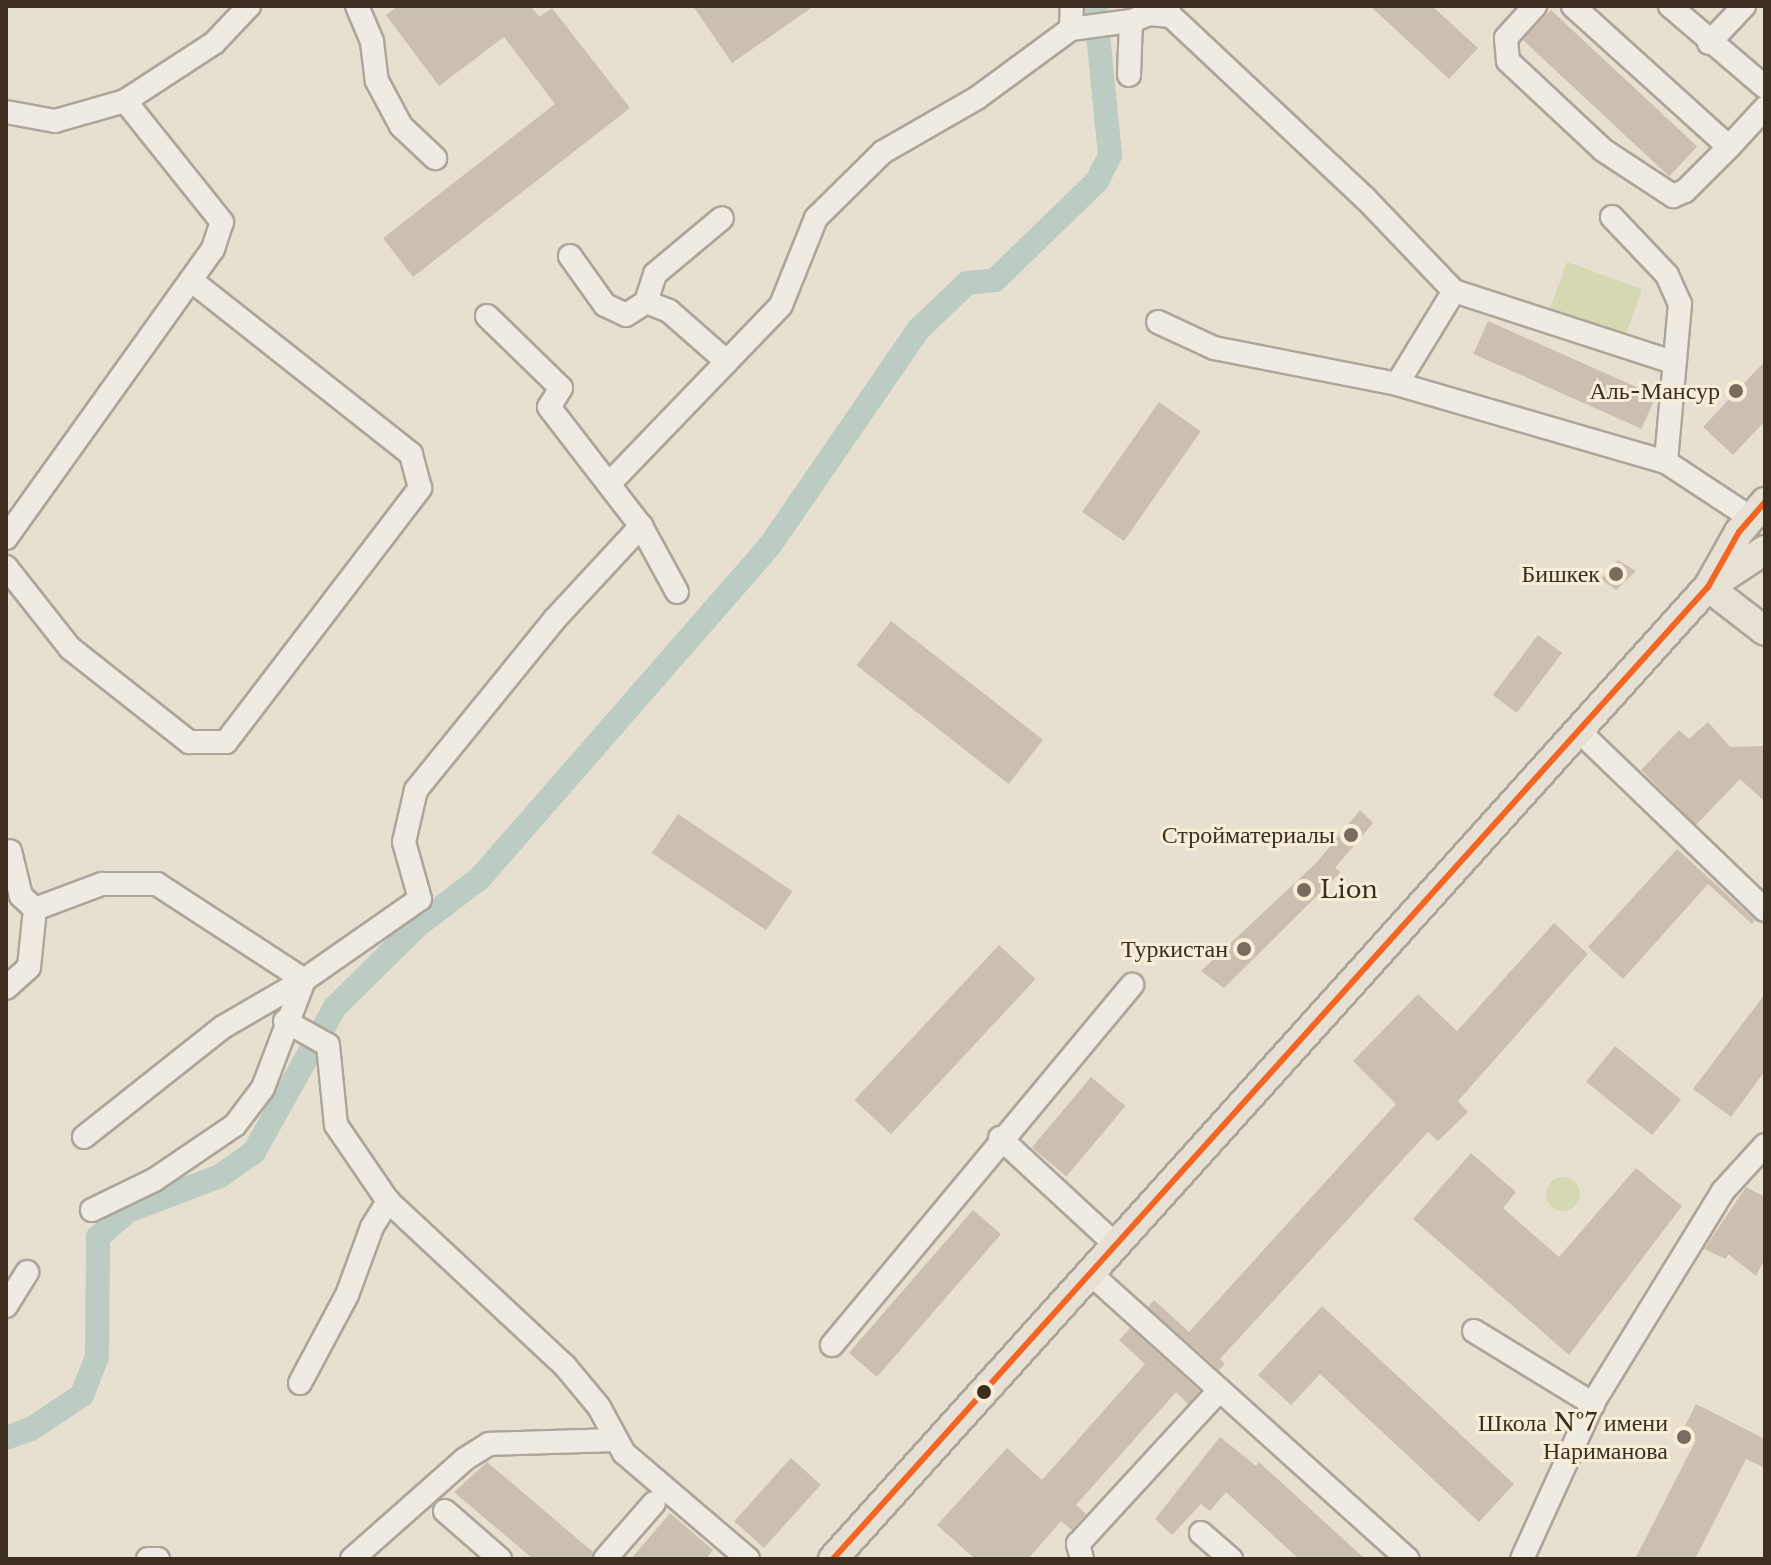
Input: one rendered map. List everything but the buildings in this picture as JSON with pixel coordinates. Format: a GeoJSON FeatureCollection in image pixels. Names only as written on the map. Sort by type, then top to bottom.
{"type":"FeatureCollection","features":[{"type":"Feature","properties":{"kind":"main road"},"geometry":{"type":"LineString","coordinates":[[835,1558],[1708,587],[1758,510]]}},
{"type":"Feature","properties":{"kind":"main road"},"geometry":{"type":"LineString","coordinates":[[1708,587],[1765,550]]}},
{"type":"Feature","properties":{"kind":"main road"},"geometry":{"type":"LineString","coordinates":[[1708,587],[1765,631]]}},
{"type":"Feature","properties":{"kind":"street"},"geometry":{"type":"LineString","coordinates":[[6,112],[55,121],[125,101],[214,43],[249,6]]}},
{"type":"Feature","properties":{"kind":"street"},"geometry":{"type":"LineString","coordinates":[[357,6],[372,42],[377,81],[401,126],[435,158]]}},
{"type":"Feature","properties":{"kind":"street"},"geometry":{"type":"LineString","coordinates":[[1072,6],[1078,30]]}},
{"type":"Feature","properties":{"kind":"street"},"geometry":{"type":"LineString","coordinates":[[1535,6],[1506,38],[1508,61],[1615,158],[1673,196],[1685,191],[1765,108]]}},
{"type":"Feature","properties":{"kind":"street"},"geometry":{"type":"LineString","coordinates":[[1573,6],[1729,147]]}},
{"type":"Feature","properties":{"kind":"street"},"geometry":{"type":"LineString","coordinates":[[1670,6],[1709,43],[1765,87]]}},
{"type":"Feature","properties":{"kind":"street"},"geometry":{"type":"LineString","coordinates":[[1709,43],[1744,6]]}},
{"type":"Feature","properties":{"kind":"street"},"geometry":{"type":"LineString","coordinates":[[609,484],[781,305],[816,218],[883,152],[977,98],[1078,30],[1121,23],[1149,14],[1171,16],[1192,31],[1454,291],[1675,363]]}},
{"type":"Feature","properties":{"kind":"street"},"geometry":{"type":"LineString","coordinates":[[1121,23],[1129,75]]}},
{"type":"Feature","properties":{"kind":"street"},"geometry":{"type":"LineString","coordinates":[[6,538],[213,249],[222,222],[125,101]]}},
{"type":"Feature","properties":{"kind":"street"},"geometry":{"type":"LineString","coordinates":[[1612,217],[1667,275],[1680,304],[1666,462]]}},
{"type":"Feature","properties":{"kind":"street"},"geometry":{"type":"LineString","coordinates":[[570,256],[605,305],[626,315],[646,302],[655,274],[722,218]]}},
{"type":"Feature","properties":{"kind":"street"},"geometry":{"type":"LineString","coordinates":[[6,567],[70,648],[189,742],[226,742],[420,488],[411,454],[191,280]]}},
{"type":"Feature","properties":{"kind":"street"},"geometry":{"type":"LineString","coordinates":[[1397,384],[1454,291]]}},
{"type":"Feature","properties":{"kind":"street"},"geometry":{"type":"LineString","coordinates":[[646,302],[669,311],[727,362]]}},
{"type":"Feature","properties":{"kind":"street"},"geometry":{"type":"LineString","coordinates":[[487,316],[561,388],[549,407],[641,526],[677,592]]}},
{"type":"Feature","properties":{"kind":"street"},"geometry":{"type":"LineString","coordinates":[[1158,322],[1214,348],[1397,384],[1666,462],[1758,510]]}},
{"type":"Feature","properties":{"kind":"street"},"geometry":{"type":"LineString","coordinates":[[84,1137],[223,1027],[304,980],[420,899],[404,842],[416,790],[555,619],[641,526]]}},
{"type":"Feature","properties":{"kind":"street"},"geometry":{"type":"LineString","coordinates":[[1579,731],[1765,910]]}},
{"type":"Feature","properties":{"kind":"street"},"geometry":{"type":"LineString","coordinates":[[10,851],[21,896],[35,909]]}},
{"type":"Feature","properties":{"kind":"street"},"geometry":{"type":"LineString","coordinates":[[35,909],[102,884],[157,884],[304,980]]}},
{"type":"Feature","properties":{"kind":"street"},"geometry":{"type":"LineString","coordinates":[[6,988],[29,967],[35,909]]}},
{"type":"Feature","properties":{"kind":"street"},"geometry":{"type":"LineString","coordinates":[[92,1210],[154,1180],[235,1125],[263,1088],[285,1021],[304,980]]}},
{"type":"Feature","properties":{"kind":"street"},"geometry":{"type":"LineString","coordinates":[[832,1345],[1000,1138],[1132,985]]}},
{"type":"Feature","properties":{"kind":"street"},"geometry":{"type":"LineString","coordinates":[[285,1021],[328,1045],[336,1125],[388,1201],[565,1366],[599,1407],[613,1440],[748,1559]]}},
{"type":"Feature","properties":{"kind":"street"},"geometry":{"type":"LineString","coordinates":[[1000,1138],[1117,1246]]}},
{"type":"Feature","properties":{"kind":"street"},"geometry":{"type":"LineString","coordinates":[[1522,1559],[1593,1404],[1723,1191],[1764,1148]]}},
{"type":"Feature","properties":{"kind":"street"},"geometry":{"type":"LineString","coordinates":[[300,1383],[347,1295],[372,1227],[388,1201]]}},
{"type":"Feature","properties":{"kind":"street"},"geometry":{"type":"LineString","coordinates":[[6,1306],[27,1272]]}},
{"type":"Feature","properties":{"kind":"street"},"geometry":{"type":"LineString","coordinates":[[1091,1274],[1218,1392],[1407,1559]]}},
{"type":"Feature","properties":{"kind":"street"},"geometry":{"type":"LineString","coordinates":[[1474,1331],[1593,1404]]}},
{"type":"Feature","properties":{"kind":"street"},"geometry":{"type":"LineString","coordinates":[[1074,1554],[1218,1392]]}},
{"type":"Feature","properties":{"kind":"street"},"geometry":{"type":"LineString","coordinates":[[352,1559],[465,1459],[489,1444],[613,1440]]}},
{"type":"Feature","properties":{"kind":"street"},"geometry":{"type":"LineString","coordinates":[[605,1559],[654,1503]]}},
{"type":"Feature","properties":{"kind":"street"},"geometry":{"type":"LineString","coordinates":[[445,1511],[500,1559]]}},
{"type":"Feature","properties":{"kind":"street"},"geometry":{"type":"LineString","coordinates":[[1201,1533],[1231,1559]]}},
{"type":"Feature","properties":{"kind":"street"},"geometry":{"type":"LineString","coordinates":[[148,1559],[158,1559]]}},
{"type":"Feature","properties":{"kind":"green space"},"geometry":{"type":"Polygon","coordinates":[[[1567,262],[1642,289],[1625,336],[1550,309],[1567,262]]]}},
{"type":"Feature","properties":{"kind":"green space"},"geometry":{"type":"Polygon","coordinates":[[[1563,1177],[1575,1182],[1580,1194],[1575,1206],[1563,1211],[1551,1206],[1546,1194],[1551,1182],[1563,1177]]]}},
{"type":"Feature","properties":{"kind":"waterway"},"geometry":{"type":"LineString","coordinates":[[6,1438],[31,1429],[82,1395],[97,1357],[98,1237],[128,1211],[220,1176],[254,1152],[335,1007],[417,926],[480,878],[771,544],[919,329],[967,283],[995,280],[1097,181],[1110,155],[1095,6]]}},
{"type":"Feature","properties":{"kind":"transit line"},"geometry":{"type":"LineString","coordinates":[[833,1559],[1708,587],[1739,532],[1765,502]]}},
{"type":"Feature","properties":{"kind":"place","name":"Аль-Мансур"},"geometry":{"type":"Point","coordinates":[1736,391]}},
{"type":"Feature","properties":{"kind":"place","name":"Бишкек"},"geometry":{"type":"Point","coordinates":[1616,574]}},
{"type":"Feature","properties":{"kind":"place","name":"Стройматериалы"},"geometry":{"type":"Point","coordinates":[1351,835]}},
{"type":"Feature","properties":{"kind":"place","name":"Lion"},"geometry":{"type":"Point","coordinates":[1304,890]}},
{"type":"Feature","properties":{"kind":"place","name":"Туркистан"},"geometry":{"type":"Point","coordinates":[1244,949]}},
{"type":"Feature","properties":{"kind":"place","name":"Школа №7 имени Нариманова"},"geometry":{"type":"Point","coordinates":[1684,1437]}}]}
